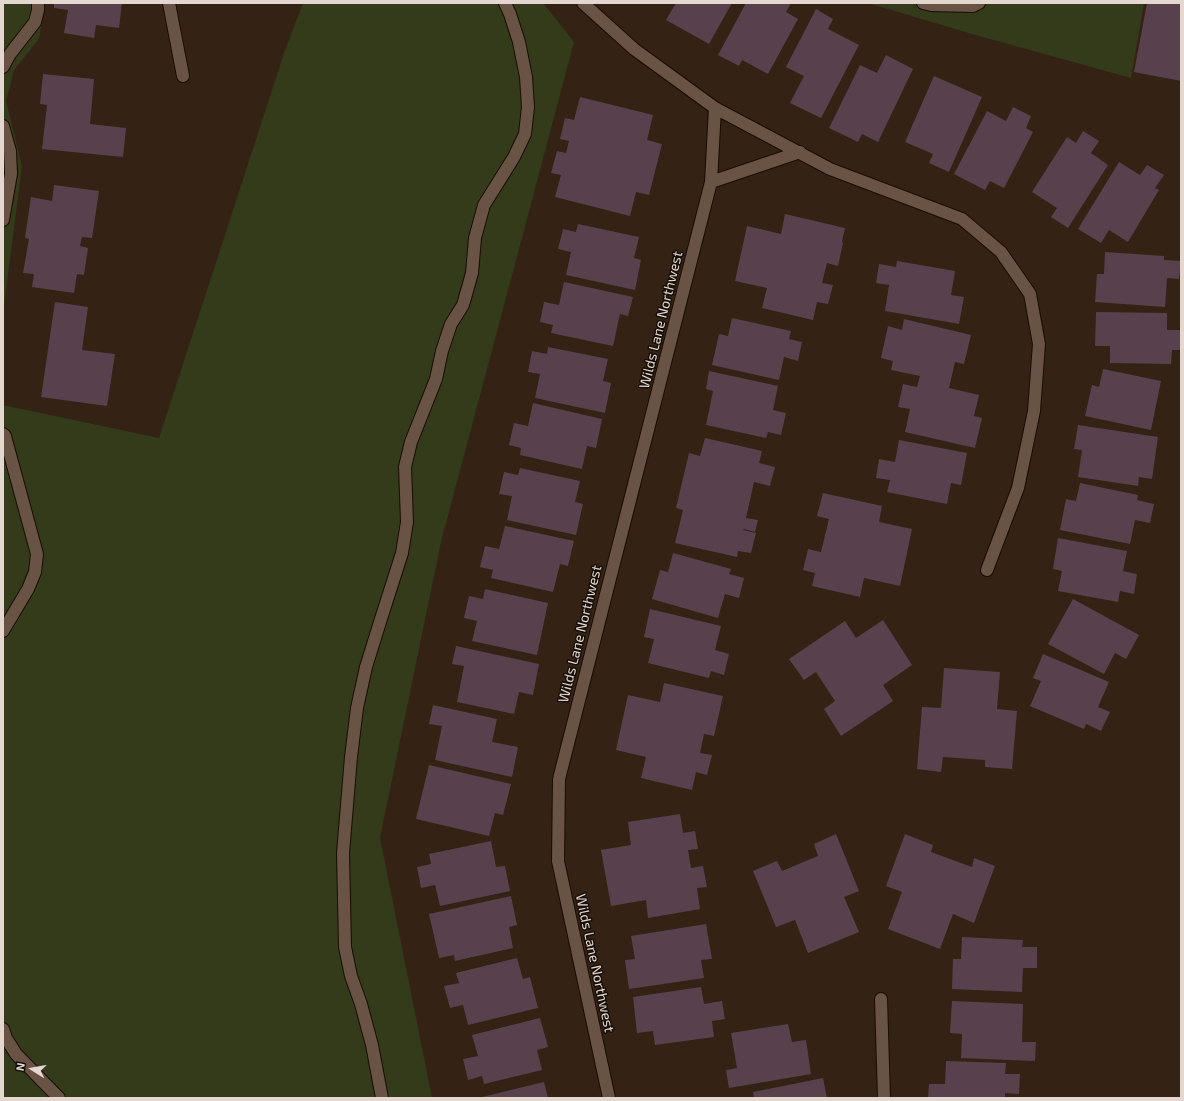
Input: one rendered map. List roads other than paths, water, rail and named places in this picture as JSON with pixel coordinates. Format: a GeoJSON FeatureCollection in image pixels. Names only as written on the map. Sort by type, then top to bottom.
{"type":"FeatureCollection","features":[{"type":"Feature","properties":{"kind":"street"},"geometry":{"type":"LineString","coordinates":[[3,67],[10,54],[35,22],[38,3]]}},
{"type":"Feature","properties":{"kind":"street"},"geometry":{"type":"LineString","coordinates":[[170,3],[183,76]]}},
{"type":"Feature","properties":{"kind":"street"},"geometry":{"type":"LineString","coordinates":[[382,1098],[372,1045],[361,1004],[351,976],[345,947],[343,852],[351,757],[357,708],[366,667],[402,553],[407,522],[405,467],[411,442],[436,379],[442,351],[451,324],[463,306],[472,273],[475,238],[484,205],[514,157],[525,134],[528,107],[526,77],[519,42],[505,3]]}},
{"type":"Feature","properties":{"kind":"street"},"geometry":{"type":"LineString","coordinates":[[583,3],[634,49],[715,108],[830,169],[962,219],[1002,252],[1030,294],[1039,344],[1034,412],[1018,488],[987,570]]}},
{"type":"Feature","properties":{"kind":"street"},"geometry":{"type":"LineString","coordinates":[[924,3],[931,5],[960,6],[973,6],[979,3]]}},
{"type":"Feature","properties":{"kind":"street","name":"Wilds Lane Northwest"},"geometry":{"type":"LineString","coordinates":[[608,1098],[558,861],[559,779],[711,182],[715,108]]}},
{"type":"Feature","properties":{"kind":"street"},"geometry":{"type":"LineString","coordinates":[[3,126],[10,151],[11,174],[3,220]]}},
{"type":"Feature","properties":{"kind":"street"},"geometry":{"type":"LineString","coordinates":[[711,182],[800,152]]}},
{"type":"Feature","properties":{"kind":"street"},"geometry":{"type":"LineString","coordinates":[[3,434],[5,436],[37,554],[35,572],[28,589],[3,631]]}},
{"type":"Feature","properties":{"kind":"street"},"geometry":{"type":"LineString","coordinates":[[881,999],[884,1098]]}},
{"type":"Feature","properties":{"kind":"street"},"geometry":{"type":"LineString","coordinates":[[3,1029],[6,1038],[16,1054],[59,1098]]}}]}
